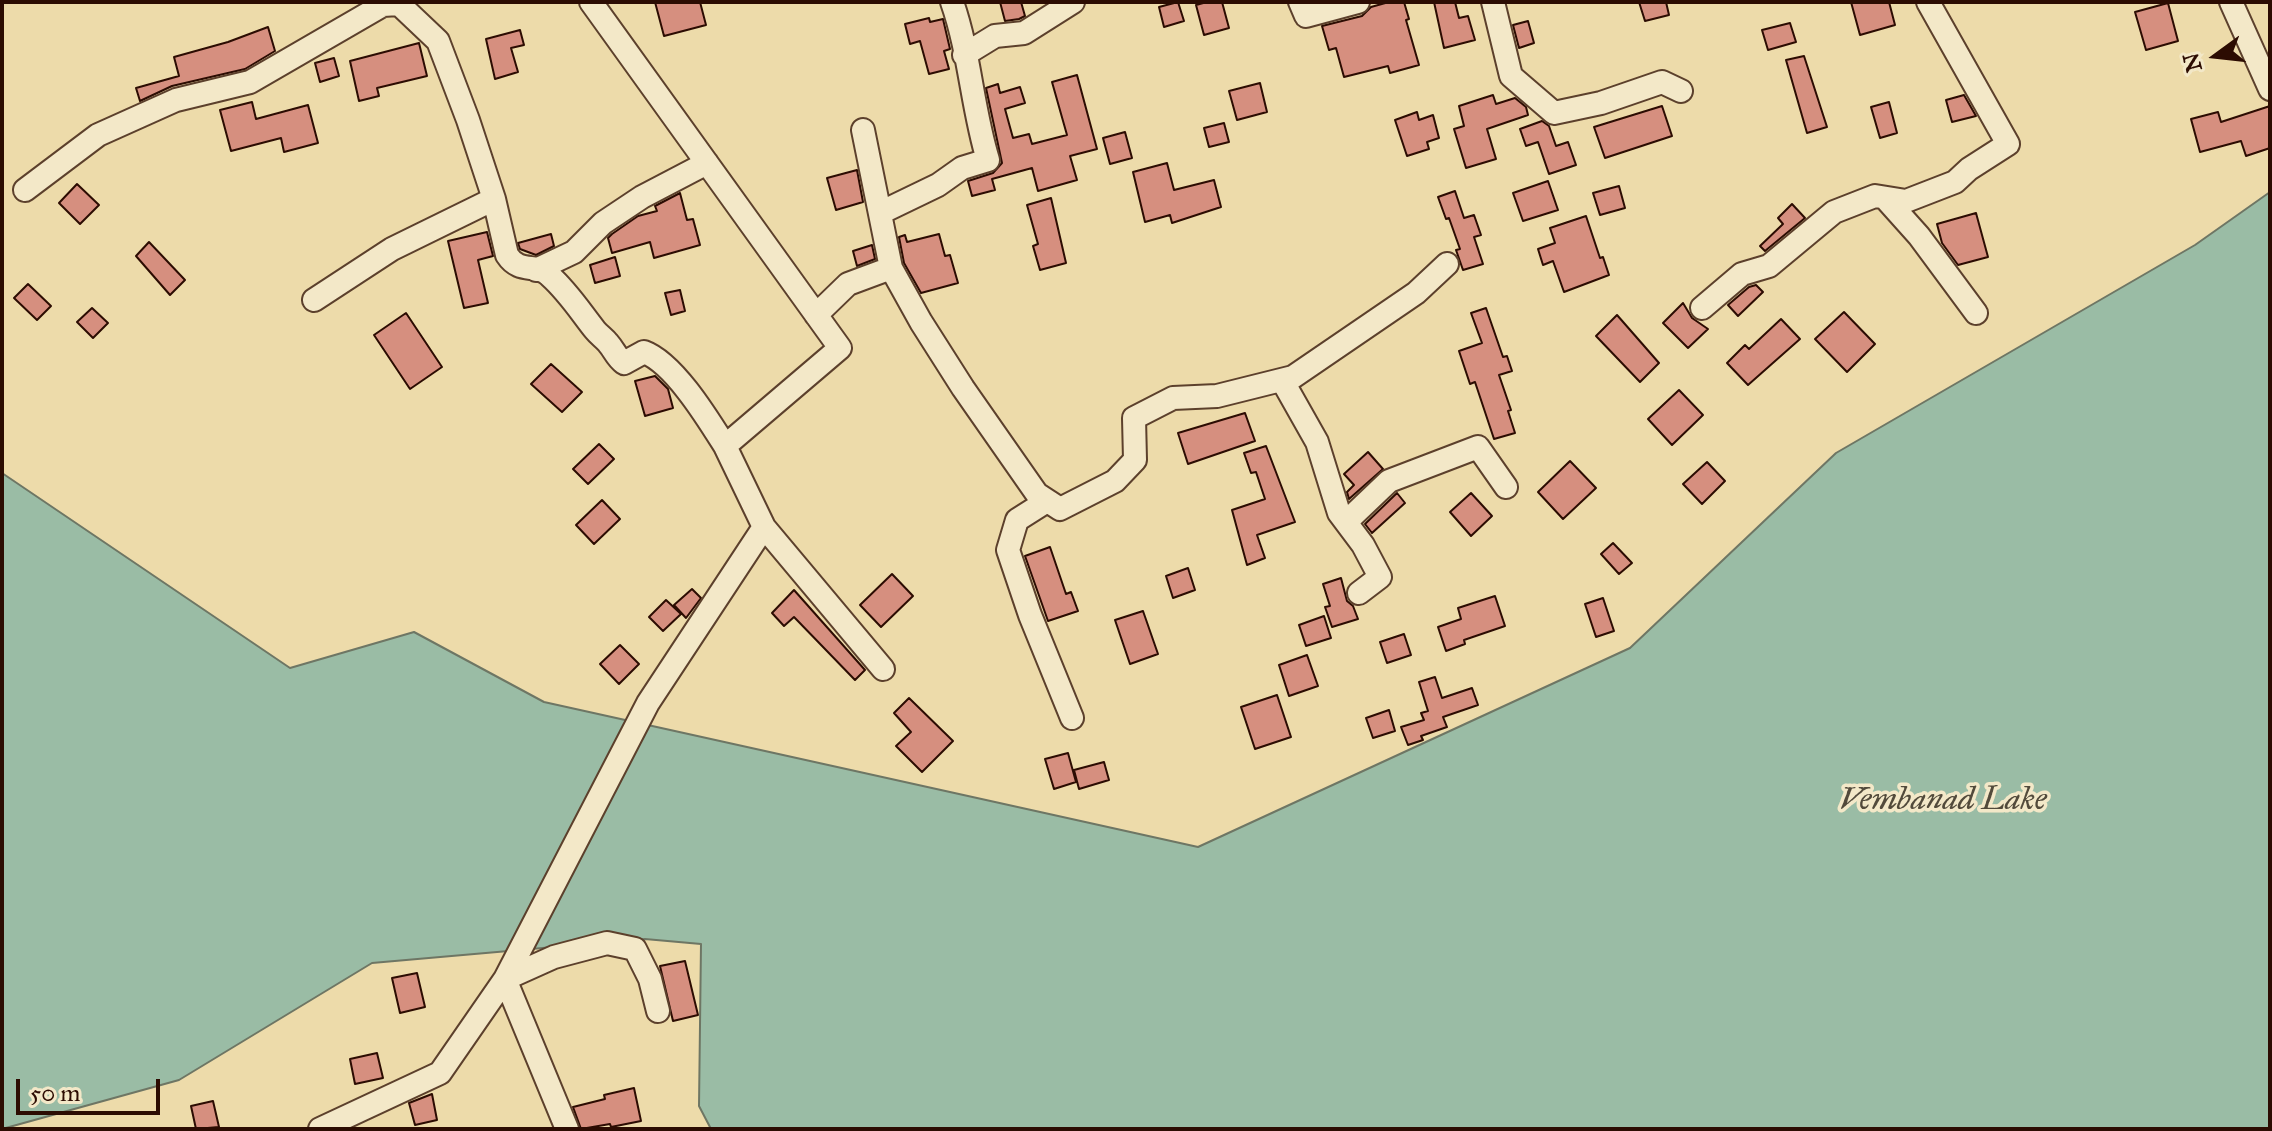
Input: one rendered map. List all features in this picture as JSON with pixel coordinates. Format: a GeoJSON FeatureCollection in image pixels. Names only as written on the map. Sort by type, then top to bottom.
{"type":"FeatureCollection","features":[{"type":"Feature","properties":{"kind":"street"},"geometry":{"type":"LineString","coordinates":[[591,2],[840,348],[725,446]]}},
{"type":"Feature","properties":{"kind":"street"},"geometry":{"type":"LineString","coordinates":[[880,213],[938,185],[962,168],[988,160],[977,125],[964,55],[964,37],[952,2]]}},
{"type":"Feature","properties":{"kind":"street"},"geometry":{"type":"LineString","coordinates":[[964,55],[995,36],[1024,33],[1073,2]]}},
{"type":"Feature","properties":{"kind":"street"},"geometry":{"type":"LineString","coordinates":[[1300,2],[1306,16],[1358,2]]}},
{"type":"Feature","properties":{"kind":"street"},"geometry":{"type":"LineString","coordinates":[[1493,2],[1511,76],[1554,113],[1601,103],[1662,82],[1681,91]]}},
{"type":"Feature","properties":{"kind":"street"},"geometry":{"type":"LineString","coordinates":[[1702,308],[1742,274],[1769,266],[1834,212],[1875,196],[1906,201],[1955,182],[1969,169],[2008,144],[1928,2]]}},
{"type":"Feature","properties":{"kind":"street"},"geometry":{"type":"LineString","coordinates":[[2231,2],[2270,89]]}},
{"type":"Feature","properties":{"kind":"street"},"geometry":{"type":"LineString","coordinates":[[25,190],[98,135],[176,100],[250,82],[382,4],[399,4],[438,41],[494,199],[507,255],[518,266],[550,275],[624,363],[644,352],[663,365],[697,403],[725,446],[764,527],[883,669]]}},
{"type":"Feature","properties":{"kind":"street"},"geometry":{"type":"LineString","coordinates":[[863,130],[891,268],[963,388],[1037,494],[1060,509],[1115,481],[1135,460],[1134,418],[1173,398],[1217,396],[1293,377],[1416,293],[1447,264]]}},
{"type":"Feature","properties":{"kind":"street"},"geometry":{"type":"LineString","coordinates":[[536,270],[574,252],[603,223],[642,197],[707,163]]}},
{"type":"Feature","properties":{"kind":"street"},"geometry":{"type":"LineString","coordinates":[[1885,198],[1919,236],[1976,313]]}},
{"type":"Feature","properties":{"kind":"street"},"geometry":{"type":"LineString","coordinates":[[314,300],[392,249],[494,199]]}},
{"type":"Feature","properties":{"kind":"street"},"geometry":{"type":"LineString","coordinates":[[816,315],[848,284],[891,268]]}},
{"type":"Feature","properties":{"kind":"street"},"geometry":{"type":"LineString","coordinates":[[1282,380],[1317,442],[1339,513],[1363,545],[1380,577],[1359,593]]}},
{"type":"Feature","properties":{"kind":"street"},"geometry":{"type":"LineString","coordinates":[[1346,522],[1389,481],[1478,447],[1506,487]]}},
{"type":"Feature","properties":{"kind":"street"},"geometry":{"type":"LineString","coordinates":[[1047,501],[1017,520],[1008,550],[1030,615],[1072,718]]}},
{"type":"Feature","properties":{"kind":"street"},"geometry":{"type":"LineString","coordinates":[[320,1129],[440,1073],[505,979],[648,703],[764,527]]}},
{"type":"Feature","properties":{"kind":"street"},"geometry":{"type":"LineString","coordinates":[[505,979],[554,957],[607,943],[635,949],[650,979],[658,1011]]}},
{"type":"Feature","properties":{"kind":"street"},"geometry":{"type":"LineString","coordinates":[[505,979],[567,1129]]}},
{"type":"Feature","properties":{"kind":"water","name":"Vembanad Lake"},"geometry":{"type":"Polygon","coordinates":[[[2270,192],[2270,1129],[711,1129],[699,1106],[701,944],[645,939],[372,963],[179,1080],[2,1129],[2,473],[290,668],[414,632],[544,702],[1198,847],[1630,648],[1836,453],[2195,245],[2270,192]]]}},
{"type":"Feature","properties":{"kind":"building"},"geometry":{"type":"Polygon","coordinates":[[[655,2],[700,2],[706,25],[664,36],[655,2]]]}},
{"type":"Feature","properties":{"kind":"building"},"geometry":{"type":"Polygon","coordinates":[[[1000,2],[1021,2],[1025,16],[1005,21],[1000,2]]]}},
{"type":"Feature","properties":{"kind":"building"},"geometry":{"type":"Polygon","coordinates":[[[1178,2],[1184,21],[1164,27],[1159,7],[1178,2]]]}},
{"type":"Feature","properties":{"kind":"building"},"geometry":{"type":"Polygon","coordinates":[[[1222,2],[1229,28],[1204,35],[1196,5],[1222,2]]]}},
{"type":"Feature","properties":{"kind":"building"},"geometry":{"type":"Polygon","coordinates":[[[1404,2],[1419,65],[1390,73],[1388,66],[1344,77],[1336,48],[1329,50],[1322,26],[1362,16],[1371,7],[1404,2]]]}},
{"type":"Feature","properties":{"kind":"building"},"geometry":{"type":"Polygon","coordinates":[[[1434,2],[1455,2],[1459,18],[1468,16],[1475,40],[1444,48],[1434,2]]]}},
{"type":"Feature","properties":{"kind":"building"},"geometry":{"type":"Polygon","coordinates":[[[1639,2],[1666,2],[1669,15],[1645,21],[1639,2]]]}},
{"type":"Feature","properties":{"kind":"building"},"geometry":{"type":"Polygon","coordinates":[[[1851,2],[1889,2],[1895,25],[1860,35],[1851,2]]]}},
{"type":"Feature","properties":{"kind":"building"},"geometry":{"type":"Polygon","coordinates":[[[2168,3],[2178,41],[2146,50],[2135,12],[2168,3]]]}},
{"type":"Feature","properties":{"kind":"building"},"geometry":{"type":"Polygon","coordinates":[[[929,18],[930,22],[943,19],[950,49],[944,51],[949,69],[929,74],[920,41],[910,44],[905,24],[929,18]]]}},
{"type":"Feature","properties":{"kind":"building"},"geometry":{"type":"Polygon","coordinates":[[[1528,21],[1534,43],[1519,48],[1513,25],[1528,21]]]}},
{"type":"Feature","properties":{"kind":"building"},"geometry":{"type":"Polygon","coordinates":[[[1790,23],[1796,42],[1768,50],[1762,30],[1790,23]]]}},
{"type":"Feature","properties":{"kind":"building"},"geometry":{"type":"Polygon","coordinates":[[[268,27],[275,51],[245,69],[172,86],[140,101],[136,88],[179,76],[174,57],[268,27]]]}},
{"type":"Feature","properties":{"kind":"building"},"geometry":{"type":"Polygon","coordinates":[[[520,30],[524,45],[511,48],[518,72],[495,79],[486,39],[520,30]]]}},
{"type":"Feature","properties":{"kind":"building"},"geometry":{"type":"Polygon","coordinates":[[[419,43],[427,76],[377,88],[379,96],[359,101],[350,61],[419,43]]]}},
{"type":"Feature","properties":{"kind":"building"},"geometry":{"type":"Polygon","coordinates":[[[1804,56],[1827,127],[1807,133],[1786,60],[1804,56]]]}},
{"type":"Feature","properties":{"kind":"building"},"geometry":{"type":"Polygon","coordinates":[[[334,58],[339,76],[320,82],[315,63],[334,58]]]}},
{"type":"Feature","properties":{"kind":"building"},"geometry":{"type":"Polygon","coordinates":[[[1077,75],[1097,149],[1070,156],[1077,180],[1038,191],[1032,168],[992,179],[995,190],[972,196],[968,181],[993,173],[1002,163],[986,88],[998,84],[1000,93],[1020,87],[1025,103],[1005,109],[1013,138],[1029,134],[1032,144],[1067,135],[1052,82],[1077,75]]]}},
{"type":"Feature","properties":{"kind":"building"},"geometry":{"type":"Polygon","coordinates":[[[1260,83],[1267,112],[1237,120],[1229,91],[1260,83]]]}},
{"type":"Feature","properties":{"kind":"building"},"geometry":{"type":"Polygon","coordinates":[[[1493,95],[1496,104],[1515,98],[1526,107],[1528,115],[1487,129],[1496,159],[1466,168],[1454,129],[1464,126],[1459,106],[1493,95]]]}},
{"type":"Feature","properties":{"kind":"building"},"geometry":{"type":"Polygon","coordinates":[[[1964,95],[1976,116],[1952,122],[1946,100],[1964,95]]]}},
{"type":"Feature","properties":{"kind":"building"},"geometry":{"type":"Polygon","coordinates":[[[252,102],[256,119],[308,105],[318,143],[284,152],[281,138],[231,151],[220,110],[252,102]]]}},
{"type":"Feature","properties":{"kind":"building"},"geometry":{"type":"Polygon","coordinates":[[[1889,102],[1897,133],[1880,138],[1871,107],[1889,102]]]}},
{"type":"Feature","properties":{"kind":"building"},"geometry":{"type":"Polygon","coordinates":[[[1662,106],[1672,136],[1605,158],[1594,127],[1662,106]]]}},
{"type":"Feature","properties":{"kind":"building"},"geometry":{"type":"Polygon","coordinates":[[[2270,106],[2270,148],[2246,156],[2241,141],[2200,152],[2191,119],[2218,112],[2221,122],[2270,106]]]}},
{"type":"Feature","properties":{"kind":"building"},"geometry":{"type":"Polygon","coordinates":[[[1417,112],[1419,120],[1433,115],[1439,138],[1427,142],[1429,149],[1407,156],[1395,120],[1417,112]]]}},
{"type":"Feature","properties":{"kind":"building"},"geometry":{"type":"Polygon","coordinates":[[[1542,121],[1549,126],[1556,146],[1568,142],[1576,165],[1549,174],[1538,142],[1526,146],[1520,129],[1542,121]]]}},
{"type":"Feature","properties":{"kind":"building"},"geometry":{"type":"Polygon","coordinates":[[[1224,123],[1229,142],[1209,147],[1204,128],[1224,123]]]}},
{"type":"Feature","properties":{"kind":"building"},"geometry":{"type":"Polygon","coordinates":[[[1125,132],[1132,158],[1110,164],[1103,138],[1125,132]]]}},
{"type":"Feature","properties":{"kind":"building"},"geometry":{"type":"Polygon","coordinates":[[[1167,163],[1174,190],[1214,180],[1221,207],[1172,223],[1170,215],[1145,222],[1133,172],[1167,163]]]}},
{"type":"Feature","properties":{"kind":"building"},"geometry":{"type":"Polygon","coordinates":[[[857,170],[863,202],[836,210],[827,178],[857,170]]]}},
{"type":"Feature","properties":{"kind":"building"},"geometry":{"type":"Polygon","coordinates":[[[1548,181],[1558,210],[1523,221],[1513,193],[1548,181]]]}},
{"type":"Feature","properties":{"kind":"building"},"geometry":{"type":"Polygon","coordinates":[[[77,184],[99,205],[80,224],[59,203],[77,184]]]}},
{"type":"Feature","properties":{"kind":"building"},"geometry":{"type":"Polygon","coordinates":[[[1619,186],[1625,208],[1600,215],[1593,193],[1619,186]]]}},
{"type":"Feature","properties":{"kind":"building"},"geometry":{"type":"Polygon","coordinates":[[[1455,191],[1464,218],[1474,215],[1481,235],[1474,237],[1483,264],[1463,270],[1456,250],[1460,249],[1438,197],[1455,191]]]}},
{"type":"Feature","properties":{"kind":"building"},"geometry":{"type":"Polygon","coordinates":[[[680,193],[687,220],[693,219],[700,245],[654,258],[650,242],[612,253],[608,238],[612,234],[638,216],[657,211],[655,206],[680,193]]]}},
{"type":"Feature","properties":{"kind":"building"},"geometry":{"type":"Polygon","coordinates":[[[1051,198],[1066,263],[1040,270],[1033,246],[1038,244],[1027,205],[1051,198]]]}},
{"type":"Feature","properties":{"kind":"building"},"geometry":{"type":"Polygon","coordinates":[[[1792,204],[1805,218],[1765,251],[1760,246],[1783,224],[1778,218],[1792,204]]]}},
{"type":"Feature","properties":{"kind":"building"},"geometry":{"type":"Polygon","coordinates":[[[1976,213],[1988,257],[1958,265],[1942,243],[1937,224],[1976,213]]]}},
{"type":"Feature","properties":{"kind":"building"},"geometry":{"type":"Polygon","coordinates":[[[1586,216],[1609,275],[1564,292],[1553,261],[1543,265],[1538,249],[1555,243],[1550,228],[1586,216]]]}},
{"type":"Feature","properties":{"kind":"building"},"geometry":{"type":"Polygon","coordinates":[[[487,232],[493,256],[478,260],[488,303],[464,308],[448,241],[487,232]]]}},
{"type":"Feature","properties":{"kind":"building"},"geometry":{"type":"Polygon","coordinates":[[[551,234],[554,246],[536,255],[520,249],[518,243],[551,234]]]}},
{"type":"Feature","properties":{"kind":"building"},"geometry":{"type":"Polygon","coordinates":[[[939,234],[945,256],[950,255],[958,283],[921,293],[904,263],[899,237],[905,235],[907,242],[939,234]]]}},
{"type":"Feature","properties":{"kind":"building"},"geometry":{"type":"Polygon","coordinates":[[[149,242],[185,280],[170,295],[136,256],[149,242]]]}},
{"type":"Feature","properties":{"kind":"building"},"geometry":{"type":"Polygon","coordinates":[[[872,245],[875,259],[857,266],[853,251],[872,245]]]}},
{"type":"Feature","properties":{"kind":"building"},"geometry":{"type":"Polygon","coordinates":[[[615,257],[620,276],[595,283],[590,265],[615,257]]]}},
{"type":"Feature","properties":{"kind":"building"},"geometry":{"type":"Polygon","coordinates":[[[28,284],[51,306],[37,320],[14,298],[28,284]]]}},
{"type":"Feature","properties":{"kind":"building"},"geometry":{"type":"Polygon","coordinates":[[[1756,285],[1763,292],[1738,316],[1728,305],[1749,287],[1756,285]]]}},
{"type":"Feature","properties":{"kind":"building"},"geometry":{"type":"Polygon","coordinates":[[[680,290],[685,311],[671,315],[665,293],[680,290]]]}},
{"type":"Feature","properties":{"kind":"building"},"geometry":{"type":"Polygon","coordinates":[[[1683,303],[1692,318],[1708,329],[1688,348],[1663,323],[1683,303]]]}},
{"type":"Feature","properties":{"kind":"building"},"geometry":{"type":"Polygon","coordinates":[[[92,308],[108,323],[93,338],[77,322],[92,308]]]}},
{"type":"Feature","properties":{"kind":"building"},"geometry":{"type":"Polygon","coordinates":[[[1486,308],[1503,357],[1507,356],[1512,371],[1499,375],[1515,433],[1494,439],[1475,382],[1470,384],[1459,351],[1482,343],[1471,313],[1486,308]]]}},
{"type":"Feature","properties":{"kind":"building"},"geometry":{"type":"Polygon","coordinates":[[[1844,312],[1875,344],[1847,372],[1815,339],[1844,312]]]}},
{"type":"Feature","properties":{"kind":"building"},"geometry":{"type":"Polygon","coordinates":[[[406,313],[442,367],[410,389],[374,335],[406,313]]]}},
{"type":"Feature","properties":{"kind":"building"},"geometry":{"type":"Polygon","coordinates":[[[1617,315],[1659,363],[1640,382],[1596,336],[1617,315]]]}},
{"type":"Feature","properties":{"kind":"building"},"geometry":{"type":"Polygon","coordinates":[[[1781,319],[1800,339],[1748,385],[1727,363],[1745,345],[1749,349],[1781,319]]]}},
{"type":"Feature","properties":{"kind":"building"},"geometry":{"type":"Polygon","coordinates":[[[551,364],[582,392],[562,412],[531,384],[551,364]]]}},
{"type":"Feature","properties":{"kind":"building"},"geometry":{"type":"Polygon","coordinates":[[[655,376],[668,389],[673,408],[645,416],[635,381],[655,376]]]}},
{"type":"Feature","properties":{"kind":"building"},"geometry":{"type":"Polygon","coordinates":[[[1679,390],[1703,415],[1672,445],[1648,419],[1679,390]]]}},
{"type":"Feature","properties":{"kind":"building"},"geometry":{"type":"Polygon","coordinates":[[[1245,413],[1255,441],[1188,464],[1178,433],[1245,413]]]}},
{"type":"Feature","properties":{"kind":"building"},"geometry":{"type":"Polygon","coordinates":[[[599,444],[614,459],[588,484],[573,469],[599,444]]]}},
{"type":"Feature","properties":{"kind":"building"},"geometry":{"type":"Polygon","coordinates":[[[1266,446],[1295,522],[1257,535],[1265,558],[1247,565],[1232,510],[1265,499],[1256,472],[1251,473],[1244,453],[1266,446]]]}},
{"type":"Feature","properties":{"kind":"building"},"geometry":{"type":"Polygon","coordinates":[[[1368,452],[1383,469],[1349,499],[1347,492],[1354,485],[1344,474],[1368,452]]]}},
{"type":"Feature","properties":{"kind":"building"},"geometry":{"type":"Polygon","coordinates":[[[1570,461],[1596,488],[1563,519],[1538,492],[1570,461]]]}},
{"type":"Feature","properties":{"kind":"building"},"geometry":{"type":"Polygon","coordinates":[[[1707,462],[1725,481],[1702,504],[1683,484],[1707,462]]]}},
{"type":"Feature","properties":{"kind":"building"},"geometry":{"type":"Polygon","coordinates":[[[1397,493],[1405,503],[1372,533],[1365,524],[1397,493]]]}},
{"type":"Feature","properties":{"kind":"building"},"geometry":{"type":"Polygon","coordinates":[[[1471,493],[1492,516],[1471,536],[1450,512],[1471,493]]]}},
{"type":"Feature","properties":{"kind":"building"},"geometry":{"type":"Polygon","coordinates":[[[602,500],[620,519],[594,544],[576,525],[602,500]]]}},
{"type":"Feature","properties":{"kind":"building"},"geometry":{"type":"Polygon","coordinates":[[[1613,543],[1632,563],[1619,574],[1601,554],[1613,543]]]}},
{"type":"Feature","properties":{"kind":"building"},"geometry":{"type":"Polygon","coordinates":[[[1050,547],[1066,594],[1071,592],[1078,611],[1048,621],[1025,556],[1050,547]]]}},
{"type":"Feature","properties":{"kind":"building"},"geometry":{"type":"Polygon","coordinates":[[[1188,568],[1195,590],[1173,598],[1166,576],[1188,568]]]}},
{"type":"Feature","properties":{"kind":"building"},"geometry":{"type":"Polygon","coordinates":[[[892,574],[913,596],[881,627],[860,605],[892,574]]]}},
{"type":"Feature","properties":{"kind":"building"},"geometry":{"type":"Polygon","coordinates":[[[1341,578],[1347,601],[1353,606],[1358,619],[1332,627],[1325,607],[1330,606],[1323,584],[1341,578]]]}},
{"type":"Feature","properties":{"kind":"building"},"geometry":{"type":"Polygon","coordinates":[[[692,589],[701,598],[686,618],[674,605],[692,589]]]}},
{"type":"Feature","properties":{"kind":"building"},"geometry":{"type":"Polygon","coordinates":[[[794,590],[865,670],[855,680],[794,617],[784,626],[772,613],[794,590]]]}},
{"type":"Feature","properties":{"kind":"building"},"geometry":{"type":"Polygon","coordinates":[[[1495,596],[1505,626],[1464,640],[1465,644],[1446,651],[1438,627],[1461,619],[1458,608],[1495,596]]]}},
{"type":"Feature","properties":{"kind":"building"},"geometry":{"type":"Polygon","coordinates":[[[1603,598],[1614,631],[1596,637],[1585,604],[1603,598]]]}},
{"type":"Feature","properties":{"kind":"building"},"geometry":{"type":"Polygon","coordinates":[[[666,600],[681,614],[663,631],[649,617],[666,600]]]}},
{"type":"Feature","properties":{"kind":"building"},"geometry":{"type":"Polygon","coordinates":[[[1143,611],[1158,654],[1130,664],[1115,620],[1143,611]]]}},
{"type":"Feature","properties":{"kind":"building"},"geometry":{"type":"Polygon","coordinates":[[[1324,616],[1331,638],[1306,646],[1299,625],[1324,616]]]}},
{"type":"Feature","properties":{"kind":"building"},"geometry":{"type":"Polygon","coordinates":[[[1404,634],[1411,655],[1387,663],[1380,642],[1404,634]]]}},
{"type":"Feature","properties":{"kind":"building"},"geometry":{"type":"Polygon","coordinates":[[[620,645],[639,664],[619,684],[600,664],[620,645]]]}},
{"type":"Feature","properties":{"kind":"building"},"geometry":{"type":"Polygon","coordinates":[[[1307,655],[1318,686],[1289,696],[1279,665],[1307,655]]]}},
{"type":"Feature","properties":{"kind":"building"},"geometry":{"type":"Polygon","coordinates":[[[1435,677],[1442,698],[1472,688],[1478,705],[1443,717],[1447,727],[1421,736],[1423,740],[1408,745],[1401,727],[1424,720],[1421,713],[1428,711],[1419,682],[1435,677]]]}},
{"type":"Feature","properties":{"kind":"building"},"geometry":{"type":"Polygon","coordinates":[[[1277,695],[1291,737],[1255,749],[1241,707],[1277,695]]]}},
{"type":"Feature","properties":{"kind":"building"},"geometry":{"type":"Polygon","coordinates":[[[909,698],[953,741],[922,772],[896,746],[911,732],[894,713],[909,698]]]}},
{"type":"Feature","properties":{"kind":"building"},"geometry":{"type":"Polygon","coordinates":[[[1389,710],[1395,731],[1373,738],[1366,718],[1389,710]]]}},
{"type":"Feature","properties":{"kind":"building"},"geometry":{"type":"Polygon","coordinates":[[[1068,753],[1076,782],[1054,789],[1045,759],[1068,753]]]}},
{"type":"Feature","properties":{"kind":"building"},"geometry":{"type":"Polygon","coordinates":[[[1104,762],[1109,780],[1079,789],[1074,770],[1104,762]]]}},
{"type":"Feature","properties":{"kind":"building"},"geometry":{"type":"Polygon","coordinates":[[[685,961],[698,1015],[673,1021],[660,966],[685,961]]]}},
{"type":"Feature","properties":{"kind":"building"},"geometry":{"type":"Polygon","coordinates":[[[417,973],[425,1007],[400,1013],[392,978],[417,973]]]}},
{"type":"Feature","properties":{"kind":"building"},"geometry":{"type":"Polygon","coordinates":[[[377,1053],[383,1078],[355,1084],[350,1059],[377,1053]]]}},
{"type":"Feature","properties":{"kind":"building"},"geometry":{"type":"Polygon","coordinates":[[[634,1088],[641,1121],[581,1129],[573,1107],[634,1088]]]}},
{"type":"Feature","properties":{"kind":"building"},"geometry":{"type":"Polygon","coordinates":[[[432,1094],[437,1120],[415,1125],[409,1103],[432,1094]]]}},
{"type":"Feature","properties":{"kind":"building"},"geometry":{"type":"Polygon","coordinates":[[[213,1101],[219,1127],[196,1129],[191,1106],[213,1101]]]}}]}
